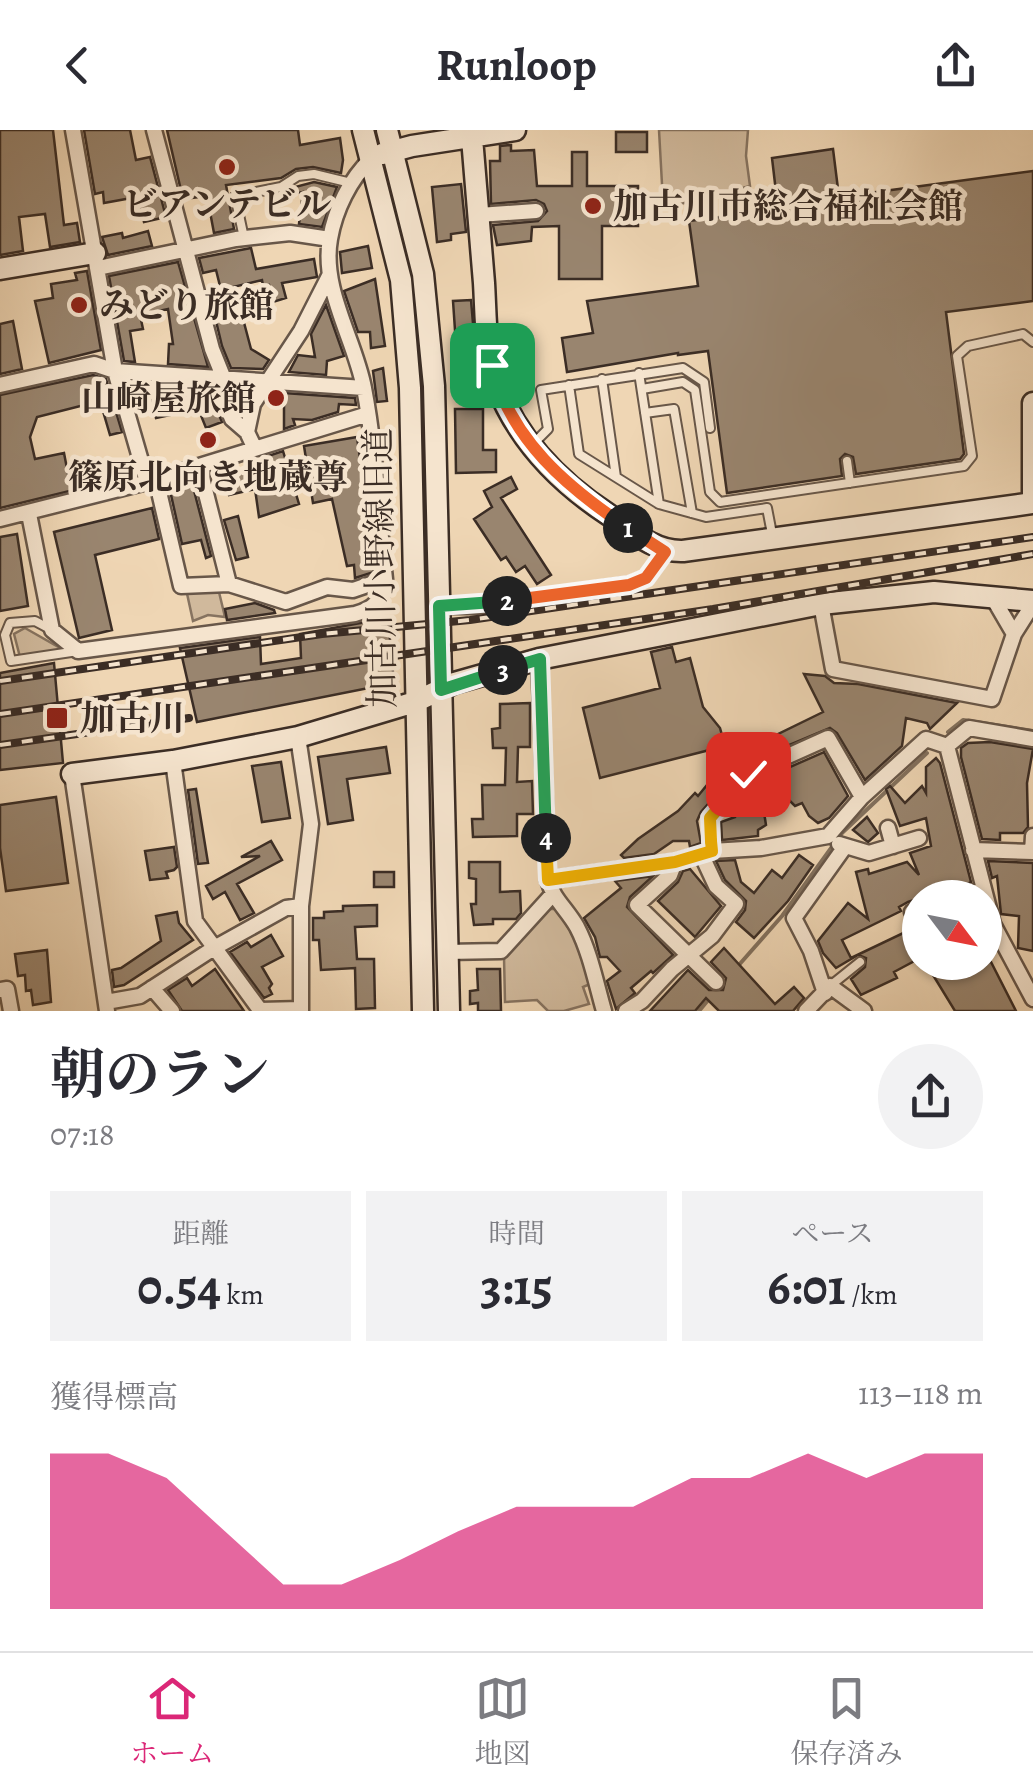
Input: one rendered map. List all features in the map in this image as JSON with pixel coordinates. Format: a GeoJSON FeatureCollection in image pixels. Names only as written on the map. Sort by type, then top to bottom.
{"type":"FeatureCollection","features":[{"type":"Feature","properties":{"kind":"street"},"geometry":{"type":"LineString","coordinates":[[73,130],[115,371],[181,586],[229,584],[286,602],[327,587],[353,590],[385,579]]}},
{"type":"Feature","properties":{"kind":"street"},"geometry":{"type":"LineString","coordinates":[[154,130],[212,349],[224,379],[224,400],[255,450]]}},
{"type":"Feature","properties":{"kind":"street","name":"加古川小野線旧道"},"geometry":{"type":"LineString","coordinates":[[363,130],[401,280],[410,388],[423,1011]]}},
{"type":"Feature","properties":{"kind":"street"},"geometry":{"type":"LineString","coordinates":[[28,514],[52,630],[78,651],[355,614],[375,605],[385,579],[368,414],[356,353],[329,276],[330,239],[351,182],[390,140],[472,138],[515,130]]}},
{"type":"Feature","properties":{"kind":"street"},"geometry":{"type":"LineString","coordinates":[[472,138],[488,340],[496,383],[532,445],[568,486],[665,552],[1033,499],[1033,403]]}},
{"type":"Feature","properties":{"kind":"street","name":"加古川小野線旧道"},"geometry":{"type":"LineString","coordinates":[[390,140],[424,292],[434,390],[449,1011]]}},
{"type":"Feature","properties":{"kind":"street"},"geometry":{"type":"LineString","coordinates":[[479,215],[536,210]]}},
{"type":"Feature","properties":{"kind":"street"},"geometry":{"type":"LineString","coordinates":[[0,269],[188,251],[244,238],[290,233],[330,239]]}},
{"type":"Feature","properties":{"kind":"street"},"geometry":{"type":"LineString","coordinates":[[247,432],[252,404],[301,331],[329,276]]}},
{"type":"Feature","properties":{"kind":"street"},"geometry":{"type":"LineString","coordinates":[[0,386],[94,364],[115,371],[364,388]]}},
{"type":"Feature","properties":{"kind":"street"},"geometry":{"type":"LineString","coordinates":[[0,520],[151,481],[368,414]]}},
{"type":"Feature","properties":{"kind":"street"},"geometry":{"type":"LineString","coordinates":[[199,466],[229,584]]}},
{"type":"Feature","properties":{"kind":"street"},"geometry":{"type":"LineString","coordinates":[[439,606],[473,606],[629,585],[646,578],[665,552]]}},
{"type":"Feature","properties":{"kind":"street"},"geometry":{"type":"LineString","coordinates":[[301,906],[286,908],[214,948],[140,996],[107,1006],[72,774],[173,761],[298,736],[414,702],[454,683],[540,659],[821,604],[934,592],[1033,602],[1014,634],[992,699],[833,669],[821,604]]}},
{"type":"Feature","properties":{"kind":"street"},"geometry":{"type":"LineString","coordinates":[[993,598],[1014,634]]}},
{"type":"Feature","properties":{"kind":"street"},"geometry":{"type":"LineString","coordinates":[[540,659],[548,880],[552,896],[564,906],[583,940],[604,1011]]}},
{"type":"Feature","properties":{"kind":"street"},"geometry":{"type":"LineString","coordinates":[[947,746],[969,728],[1033,740]]}},
{"type":"Feature","properties":{"kind":"street"},"geometry":{"type":"LineString","coordinates":[[173,761],[194,921],[260,1010],[301,1010],[301,906],[311,824],[298,736]]}},
{"type":"Feature","properties":{"kind":"street"},"geometry":{"type":"LineString","coordinates":[[626,1011],[648,1006],[688,955],[712,936],[736,904],[716,886],[707,853],[710,818],[748,774],[828,738],[862,798]]}},
{"type":"Feature","properties":{"kind":"street"},"geometry":{"type":"LineString","coordinates":[[548,880],[828,836],[862,798],[926,739],[947,746]]}},
{"type":"Feature","properties":{"kind":"street"},"geometry":{"type":"LineString","coordinates":[[947,746],[982,880]]}},
{"type":"Feature","properties":{"kind":"street"},"geometry":{"type":"LineString","coordinates":[[888,828],[893,846]]}},
{"type":"Feature","properties":{"kind":"street"},"geometry":{"type":"LineString","coordinates":[[828,836],[844,848],[870,853],[919,838]]}},
{"type":"Feature","properties":{"kind":"street"},"geometry":{"type":"LineString","coordinates":[[974,850],[1032,852],[1033,836]]}},
{"type":"Feature","properties":{"kind":"street"},"geometry":{"type":"LineString","coordinates":[[844,848],[794,918],[827,990],[864,1011]]}},
{"type":"Feature","properties":{"kind":"street"},"geometry":{"type":"LineString","coordinates":[[675,862],[670,875],[637,905],[716,982]]}},
{"type":"Feature","properties":{"kind":"street"},"geometry":{"type":"LineString","coordinates":[[446,952],[502,951],[552,896]]}},
{"type":"Feature","properties":{"kind":"street"},"geometry":{"type":"LineString","coordinates":[[1002,941],[1033,999]]}},
{"type":"Feature","properties":{"kind":"street"},"geometry":{"type":"LineString","coordinates":[[152,988],[172,1011]]}},
{"type":"Feature","properties":{"kind":"street"},"geometry":{"type":"LineString","coordinates":[[0,990],[7,989],[10,1011]]}},
{"type":"Feature","properties":{"kind":"street"},"geometry":{"type":"LineString","coordinates":[[806,1011],[827,990]]}},
{"type":"Feature","properties":{"kind":"lane"},"geometry":{"type":"LineString","coordinates":[[244,238],[235,196],[281,187],[298,176],[314,174],[351,182]]}},
{"type":"Feature","properties":{"kind":"lane"},"geometry":{"type":"LineString","coordinates":[[642,389],[684,382],[695,390],[710,492],[720,502],[964,466],[972,456],[956,356],[968,346],[1023,334],[1033,342]]}},
{"type":"Feature","properties":{"kind":"lane"},"geometry":{"type":"LineString","coordinates":[[532,445],[548,430],[542,390],[683,368],[704,382],[710,428]]}},
{"type":"Feature","properties":{"kind":"lane"},"geometry":{"type":"LineString","coordinates":[[639,374],[659,504]]}},
{"type":"Feature","properties":{"kind":"lane"},"geometry":{"type":"LineString","coordinates":[[602,380],[616,477]]}},
{"type":"Feature","properties":{"kind":"lane"},"geometry":{"type":"LineString","coordinates":[[569,385],[579,454],[659,504],[706,516],[768,508],[773,538]]}},
{"type":"Feature","properties":{"kind":"lane"},"geometry":{"type":"LineString","coordinates":[[645,412],[674,409],[692,513]]}},
{"type":"Feature","properties":{"kind":"lane"},"geometry":{"type":"LineString","coordinates":[[847,461],[850,483]]}},
{"type":"Feature","properties":{"kind":"lane"},"geometry":{"type":"LineString","coordinates":[[52,630],[35,621],[10,623],[5,635],[11,661],[78,651]]}},
{"type":"Feature","properties":{"kind":"lane"},"geometry":{"type":"LineString","coordinates":[[827,990],[860,962]]}},
{"type":"Feature","properties":{"kind":"shaded area"},"geometry":{"type":"Polygon","coordinates":[[[659,130],[748,130],[750,186],[669,207],[662,184],[659,130]]]}},
{"type":"Feature","properties":{"kind":"shaded area"},"geometry":{"type":"Polygon","coordinates":[[[218,588],[225,617],[208,615],[193,621],[186,589],[218,588]]]}},
{"type":"Feature","properties":{"kind":"shaded area"},"geometry":{"type":"Polygon","coordinates":[[[25,628],[60,648],[57,652],[20,657],[14,634],[25,628]]]}},
{"type":"Feature","properties":{"kind":"shaded area"},"geometry":{"type":"Polygon","coordinates":[[[549,909],[557,909],[575,939],[590,984],[583,987],[589,1004],[564,1011],[548,1011],[537,1000],[505,1002],[504,957],[549,909]]]}},
{"type":"Feature","properties":{"kind":"building"},"geometry":{"type":"Polygon","coordinates":[[[0,130],[53,130],[64,225],[77,223],[80,242],[50,247],[45,214],[19,217],[23,251],[0,255],[0,130]]]}},
{"type":"Feature","properties":{"kind":"building"},"geometry":{"type":"Polygon","coordinates":[[[84,130],[130,130],[136,160],[150,157],[166,217],[144,222],[137,197],[104,203],[103,192],[95,194],[84,130]]]}},
{"type":"Feature","properties":{"kind":"building"},"geometry":{"type":"Polygon","coordinates":[[[167,130],[298,130],[300,145],[340,138],[341,173],[313,167],[296,169],[281,178],[226,185],[234,229],[214,233],[207,196],[183,199],[167,130]]]}},
{"type":"Feature","properties":{"kind":"building","name":"加古川市総合福祉会館"},"geometry":{"type":"Polygon","coordinates":[[[616,132],[647,132],[647,152],[616,152],[616,132]]]}},
{"type":"Feature","properties":{"kind":"building","name":"加古川市総合福祉会館"},"geometry":{"type":"Polygon","coordinates":[[[511,145],[511,151],[534,150],[537,186],[572,186],[572,152],[587,152],[587,186],[638,186],[638,226],[602,226],[602,279],[559,279],[559,226],[532,227],[531,241],[497,245],[493,225],[538,221],[547,211],[536,200],[491,204],[490,161],[500,161],[500,146],[511,145]]]}},
{"type":"Feature","properties":{"kind":"building"},"geometry":{"type":"Polygon","coordinates":[[[833,149],[839,197],[1033,171],[1033,301],[946,312],[964,454],[960,459],[856,474],[853,457],[845,454],[840,459],[842,476],[727,493],[708,351],[567,372],[562,338],[593,333],[587,301],[698,286],[689,221],[778,209],[772,158],[833,149]]]}},
{"type":"Feature","properties":{"kind":"building"},"geometry":{"type":"Polygon","coordinates":[[[314,182],[337,187],[322,227],[299,224],[303,192],[297,193],[295,187],[314,182]]]}},
{"type":"Feature","properties":{"kind":"building"},"geometry":{"type":"Polygon","coordinates":[[[461,184],[466,232],[437,242],[432,187],[461,184]]]}},
{"type":"Feature","properties":{"kind":"building"},"geometry":{"type":"Polygon","coordinates":[[[148,231],[152,246],[108,255],[102,237],[122,233],[123,238],[148,231]]]}},
{"type":"Feature","properties":{"kind":"building"},"geometry":{"type":"Polygon","coordinates":[[[368,246],[372,268],[342,273],[340,252],[368,246]]]}},
{"type":"Feature","properties":{"kind":"building"},"geometry":{"type":"Polygon","coordinates":[[[251,248],[256,269],[314,259],[317,277],[282,283],[286,298],[273,302],[269,285],[263,286],[262,280],[221,290],[216,270],[203,273],[199,258],[251,248]]]}},
{"type":"Feature","properties":{"kind":"building"},"geometry":{"type":"Polygon","coordinates":[[[178,262],[208,367],[168,364],[169,344],[173,344],[168,309],[140,315],[143,329],[130,331],[135,362],[124,361],[109,276],[178,262]]]}},
{"type":"Feature","properties":{"kind":"building"},"geometry":{"type":"Polygon","coordinates":[[[87,271],[101,350],[49,363],[35,301],[53,298],[51,284],[77,280],[75,273],[87,271]]]}},
{"type":"Feature","properties":{"kind":"building"},"geometry":{"type":"Polygon","coordinates":[[[375,279],[385,346],[371,348],[370,332],[358,332],[344,291],[375,279]]]}},
{"type":"Feature","properties":{"kind":"building"},"geometry":{"type":"Polygon","coordinates":[[[471,300],[476,359],[457,359],[453,301],[471,300]]]}},
{"type":"Feature","properties":{"kind":"building"},"geometry":{"type":"Polygon","coordinates":[[[326,305],[344,356],[327,361],[326,375],[289,372],[298,355],[315,357],[311,334],[326,305]]]}},
{"type":"Feature","properties":{"kind":"building"},"geometry":{"type":"Polygon","coordinates":[[[242,315],[251,349],[269,360],[263,369],[231,368],[222,346],[216,321],[242,315]]]}},
{"type":"Feature","properties":{"kind":"building"},"geometry":{"type":"Polygon","coordinates":[[[13,321],[22,369],[0,374],[0,324],[13,321]]]}},
{"type":"Feature","properties":{"kind":"building"},"geometry":{"type":"Polygon","coordinates":[[[383,368],[387,401],[377,402],[373,371],[383,368]]]}},
{"type":"Feature","properties":{"kind":"building"},"geometry":{"type":"Polygon","coordinates":[[[93,375],[106,379],[122,432],[110,435],[100,401],[37,417],[30,437],[35,459],[64,453],[69,479],[86,474],[90,486],[0,508],[0,395],[93,375]]]}},
{"type":"Feature","properties":{"kind":"building"},"geometry":{"type":"Polygon","coordinates":[[[129,383],[213,388],[222,422],[206,428],[198,408],[169,409],[170,415],[156,418],[152,400],[135,404],[129,383]]]}},
{"type":"Feature","properties":{"kind":"building"},"geometry":{"type":"Polygon","coordinates":[[[284,393],[355,398],[356,405],[339,404],[338,412],[312,420],[293,419],[295,425],[284,429],[284,393]]]}},
{"type":"Feature","properties":{"kind":"building"},"geometry":{"type":"Polygon","coordinates":[[[455,409],[483,409],[483,450],[496,450],[496,472],[456,473],[455,409]]]}},
{"type":"Feature","properties":{"kind":"building"},"geometry":{"type":"Polygon","coordinates":[[[357,437],[369,520],[364,521],[374,572],[355,578],[354,565],[347,566],[332,499],[313,503],[304,446],[357,437]]]}},
{"type":"Feature","properties":{"kind":"building"},"geometry":{"type":"Polygon","coordinates":[[[283,451],[299,504],[259,517],[255,489],[229,495],[224,473],[264,465],[262,458],[283,451]]]}},
{"type":"Feature","properties":{"kind":"building"},"geometry":{"type":"Polygon","coordinates":[[[511,477],[517,489],[501,498],[551,575],[537,584],[525,566],[516,572],[506,557],[501,560],[474,519],[492,507],[484,491],[511,477]]]}},
{"type":"Feature","properties":{"kind":"building"},"geometry":{"type":"Polygon","coordinates":[[[191,479],[211,556],[206,558],[201,540],[182,544],[169,486],[191,479]]]}},
{"type":"Feature","properties":{"kind":"building"},"geometry":{"type":"Polygon","coordinates":[[[152,508],[159,539],[95,555],[112,630],[79,638],[54,532],[152,508]]]}},
{"type":"Feature","properties":{"kind":"building"},"geometry":{"type":"Polygon","coordinates":[[[238,516],[248,557],[236,560],[224,520],[238,516]]]}},
{"type":"Feature","properties":{"kind":"building"},"geometry":{"type":"Polygon","coordinates":[[[17,534],[28,606],[0,611],[0,537],[17,534]]]}},
{"type":"Feature","properties":{"kind":"building"},"geometry":{"type":"Polygon","coordinates":[[[255,603],[275,613],[227,620],[225,609],[255,603]]]}},
{"type":"Feature","properties":{"kind":"building"},"geometry":{"type":"Polygon","coordinates":[[[388,618],[394,683],[197,722],[180,648],[260,637],[261,664],[301,658],[300,634],[388,618]]]}},
{"type":"Feature","properties":{"kind":"building"},"geometry":{"type":"Polygon","coordinates":[[[672,647],[676,662],[690,658],[703,707],[720,728],[725,746],[600,778],[583,708],[660,688],[651,652],[672,647]]]}},
{"type":"Feature","properties":{"kind":"building"},"geometry":{"type":"Polygon","coordinates":[[[54,663],[63,763],[0,770],[0,673],[54,663]]]}},
{"type":"Feature","properties":{"kind":"building"},"geometry":{"type":"Polygon","coordinates":[[[804,674],[825,676],[834,683],[957,703],[930,729],[927,723],[906,718],[902,746],[865,780],[837,733],[830,728],[744,764],[701,812],[697,821],[701,843],[690,847],[689,841],[673,841],[654,854],[624,858],[621,855],[638,839],[678,811],[695,793],[698,796],[729,758],[823,712],[804,674]]]}},
{"type":"Feature","properties":{"kind":"building"},"geometry":{"type":"Polygon","coordinates":[[[530,703],[530,747],[518,747],[517,782],[532,781],[533,814],[517,814],[517,836],[473,837],[472,819],[483,819],[482,785],[505,785],[506,748],[493,748],[492,729],[500,728],[500,704],[530,703]]]}},
{"type":"Feature","properties":{"kind":"building"},"geometry":{"type":"Polygon","coordinates":[[[990,742],[1033,749],[1027,783],[1028,827],[1023,833],[1000,833],[1000,840],[982,839],[961,757],[961,748],[968,743],[990,742]]]}},
{"type":"Feature","properties":{"kind":"building"},"geometry":{"type":"Polygon","coordinates":[[[386,747],[390,773],[347,779],[353,820],[328,824],[318,757],[386,747]]]}},
{"type":"Feature","properties":{"kind":"building"},"geometry":{"type":"Polygon","coordinates":[[[824,752],[848,796],[829,818],[818,823],[802,803],[795,806],[787,798],[763,806],[766,825],[758,830],[758,836],[722,840],[721,822],[735,817],[736,804],[754,783],[824,752]]]}},
{"type":"Feature","properties":{"kind":"building"},"geometry":{"type":"Polygon","coordinates":[[[936,758],[940,763],[970,880],[902,880],[901,911],[842,940],[851,958],[902,934],[902,968],[894,972],[897,978],[861,995],[851,979],[865,967],[866,958],[858,955],[836,968],[818,941],[848,903],[868,919],[856,872],[868,869],[869,874],[907,862],[919,875],[910,853],[931,846],[926,818],[900,826],[886,789],[890,786],[905,803],[922,786],[926,793],[926,767],[936,758]]]}},
{"type":"Feature","properties":{"kind":"building"},"geometry":{"type":"Polygon","coordinates":[[[281,762],[290,818],[262,822],[252,766],[281,762]]]}},
{"type":"Feature","properties":{"kind":"building"},"geometry":{"type":"Polygon","coordinates":[[[196,789],[208,863],[198,864],[188,790],[196,789]]]}},
{"type":"Feature","properties":{"kind":"building"},"geometry":{"type":"Polygon","coordinates":[[[56,797],[68,883],[6,891],[0,805],[56,797]]]}},
{"type":"Feature","properties":{"kind":"building"},"geometry":{"type":"Polygon","coordinates":[[[867,817],[878,833],[868,842],[853,830],[867,817]]]}},
{"type":"Feature","properties":{"kind":"building"},"geometry":{"type":"Polygon","coordinates":[[[271,841],[282,860],[237,884],[254,913],[240,920],[225,892],[213,899],[206,886],[260,856],[241,857],[271,841]]]}},
{"type":"Feature","properties":{"kind":"building"},"geometry":{"type":"Polygon","coordinates":[[[174,847],[177,867],[166,872],[168,878],[150,880],[145,851],[174,847]]]}},
{"type":"Feature","properties":{"kind":"building"},"geometry":{"type":"Polygon","coordinates":[[[799,855],[813,865],[788,901],[754,938],[736,922],[746,901],[725,880],[716,861],[735,860],[741,882],[754,893],[772,870],[782,878],[799,855]]]}},
{"type":"Feature","properties":{"kind":"building"},"geometry":{"type":"Polygon","coordinates":[[[988,861],[1033,863],[1033,951],[1018,948],[1019,916],[1002,914],[1002,880],[992,878],[988,861]]]}},
{"type":"Feature","properties":{"kind":"building"},"geometry":{"type":"Polygon","coordinates":[[[469,862],[500,862],[500,892],[520,891],[521,913],[516,919],[493,919],[493,924],[474,925],[471,904],[476,904],[476,879],[469,878],[469,862]]]}},
{"type":"Feature","properties":{"kind":"building"},"geometry":{"type":"Polygon","coordinates":[[[690,869],[721,906],[695,937],[658,901],[678,882],[683,871],[690,869]]]}},
{"type":"Feature","properties":{"kind":"building"},"geometry":{"type":"Polygon","coordinates":[[[374,872],[394,872],[394,887],[374,887],[374,872]]]}},
{"type":"Feature","properties":{"kind":"building"},"geometry":{"type":"Polygon","coordinates":[[[653,876],[630,897],[627,907],[673,955],[631,988],[635,993],[616,1009],[607,981],[620,971],[607,957],[600,957],[584,918],[621,888],[615,881],[653,876]]]}},
{"type":"Feature","properties":{"kind":"building"},"geometry":{"type":"Polygon","coordinates":[[[377,905],[377,926],[355,927],[357,959],[374,959],[375,1008],[356,1009],[355,968],[321,970],[319,940],[313,940],[313,918],[324,918],[324,912],[343,911],[343,906],[377,905]]]}},
{"type":"Feature","properties":{"kind":"building"},"geometry":{"type":"Polygon","coordinates":[[[177,912],[179,923],[193,940],[124,985],[114,987],[112,970],[161,941],[156,916],[177,912]]]}},
{"type":"Feature","properties":{"kind":"building"},"geometry":{"type":"Polygon","coordinates":[[[271,935],[283,956],[262,967],[272,984],[272,994],[264,998],[230,952],[247,942],[251,947],[271,935]]]}},
{"type":"Feature","properties":{"kind":"building"},"geometry":{"type":"Polygon","coordinates":[[[724,948],[775,1004],[794,987],[804,998],[793,1011],[719,1011],[706,998],[695,1011],[650,1011],[688,970],[709,990],[723,990],[726,978],[711,962],[724,948]]]}},
{"type":"Feature","properties":{"kind":"building"},"geometry":{"type":"Polygon","coordinates":[[[47,950],[51,1002],[33,1005],[31,990],[26,991],[25,975],[18,976],[15,954],[47,950]]]}},
{"type":"Feature","properties":{"kind":"building"},"geometry":{"type":"Polygon","coordinates":[[[215,969],[244,1011],[182,1011],[168,990],[187,978],[192,986],[215,969]]]}},
{"type":"Feature","properties":{"kind":"building"},"geometry":{"type":"Polygon","coordinates":[[[477,969],[500,969],[501,1011],[478,1011],[478,1003],[470,1004],[470,991],[478,990],[477,969]]]}},
{"type":"Feature","properties":{"kind":"building"},"geometry":{"type":"Polygon","coordinates":[[[936,980],[1000,980],[1016,1011],[955,1011],[936,980]]]}},
{"type":"Feature","properties":{"kind":"waterway"},"geometry":{"type":"LineString","coordinates":[[948,732],[963,720],[1033,731]]}},
{"type":"Feature","properties":{"kind":"waterway"},"geometry":{"type":"LineString","coordinates":[[738,966],[782,916],[842,833],[927,753]]}},
{"type":"Feature","properties":{"kind":"waterway"},"geometry":{"type":"LineString","coordinates":[[699,1011],[709,999]]}},
{"type":"Feature","properties":{"kind":"railway"},"geometry":{"type":"LineString","coordinates":[[0,681],[322,634],[470,620],[1033,537]]}},
{"type":"Feature","properties":{"kind":"railway"},"geometry":{"type":"LineString","coordinates":[[0,714],[713,609],[1033,554]]}},
{"type":"Feature","properties":{"kind":"railway"},"geometry":{"type":"LineString","coordinates":[[0,745],[189,718]]}},
{"type":"Feature","properties":{"kind":"place","name":"ビアンテビル"},"geometry":{"type":"Point","coordinates":[227,167]}},
{"type":"Feature","properties":{"kind":"place","name":"加古川市総合福祉会館"},"geometry":{"type":"Point","coordinates":[593,206]}},
{"type":"Feature","properties":{"kind":"place","name":"みどり旅館"},"geometry":{"type":"Point","coordinates":[79,305]}},
{"type":"Feature","properties":{"kind":"place","name":"山崎屋旅館"},"geometry":{"type":"Point","coordinates":[276,398]}},
{"type":"Feature","properties":{"kind":"place","name":"篠原北向き地蔵尊"},"geometry":{"type":"Point","coordinates":[208,440]}},
{"type":"Feature","properties":{"kind":"place","name":"加古川"},"geometry":{"type":"Point","coordinates":[57,718]}},
{"type":"Feature","properties":{"kind":"route"},"geometry":{"type":"LineString","coordinates":[[492,365],[496,383],[513,416],[549,468],[592,504],[665,552],[646,578],[629,585],[473,606],[439,606],[441,690],[540,659],[548,880],[675,862],[712,851],[710,818],[748,774]]}}]}
